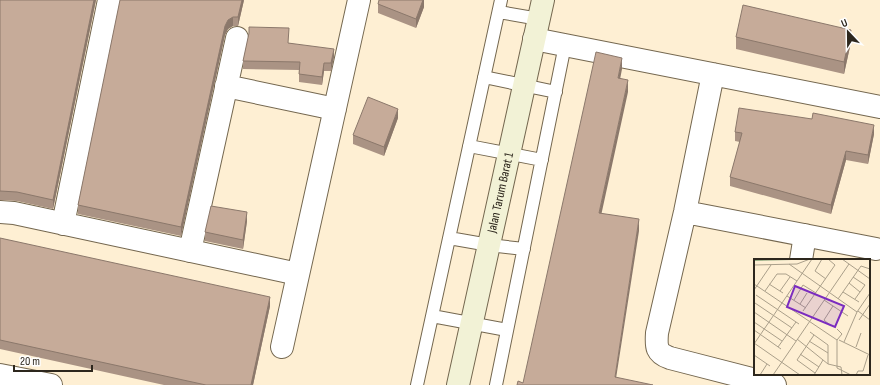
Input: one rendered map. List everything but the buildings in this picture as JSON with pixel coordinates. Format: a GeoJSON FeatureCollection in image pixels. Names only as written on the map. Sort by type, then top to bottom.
{"type":"FeatureCollection","features":[{"type":"Feature","properties":{"kind":"street"},"geometry":{"type":"LineString","coordinates":[[63,224],[109,0]]}},
{"type":"Feature","properties":{"kind":"street"},"geometry":{"type":"LineString","coordinates":[[282,347],[359,0]]}},
{"type":"Feature","properties":{"kind":"street"},"geometry":{"type":"LineString","coordinates":[[539,19],[565,45],[880,107]]}},
{"type":"Feature","properties":{"kind":"street","name":"Jalan Tarum Barat 1"},"geometry":{"type":"LineString","coordinates":[[458,385],[539,19]]}},
{"type":"Feature","properties":{"kind":"street"},"geometry":{"type":"LineString","coordinates":[[190,251],[237,38]]}},
{"type":"Feature","properties":{"kind":"street"},"geometry":{"type":"LineString","coordinates":[[713,74],[685,212],[657,333],[656,344],[661,355],[775,385]]}},
{"type":"Feature","properties":{"kind":"street"},"geometry":{"type":"LineString","coordinates":[[226,86],[335,109]]}},
{"type":"Feature","properties":{"kind":"street"},"geometry":{"type":"LineString","coordinates":[[0,212],[14,213],[298,274]]}},
{"type":"Feature","properties":{"kind":"street"},"geometry":{"type":"LineString","coordinates":[[685,212],[876,249]]}},
{"type":"Feature","properties":{"kind":"street"},"geometry":{"type":"LineString","coordinates":[[801,259],[805,235]]}},
{"type":"Feature","properties":{"kind":"street"},"geometry":{"type":"LineString","coordinates":[[0,375],[51,385]]}},
{"type":"Feature","properties":{"kind":"street"},"geometry":{"type":"LineString","coordinates":[[780,385],[781,375]]}},
{"type":"Feature","properties":{"kind":"lane"},"geometry":{"type":"LineString","coordinates":[[417,385],[500,6],[539,19]]}},
{"type":"Feature","properties":{"kind":"lane"},"geometry":{"type":"LineString","coordinates":[[496,385],[565,45]]}},
{"type":"Feature","properties":{"kind":"lane"},"geometry":{"type":"LineString","coordinates":[[484,77],[556,92]]}},
{"type":"Feature","properties":{"kind":"lane"},"geometry":{"type":"LineString","coordinates":[[469,146],[542,160]]}},
{"type":"Feature","properties":{"kind":"lane"},"geometry":{"type":"LineString","coordinates":[[449,238],[524,249]]}},
{"type":"Feature","properties":{"kind":"lane"},"geometry":{"type":"LineString","coordinates":[[432,316],[507,330]]}}]}
